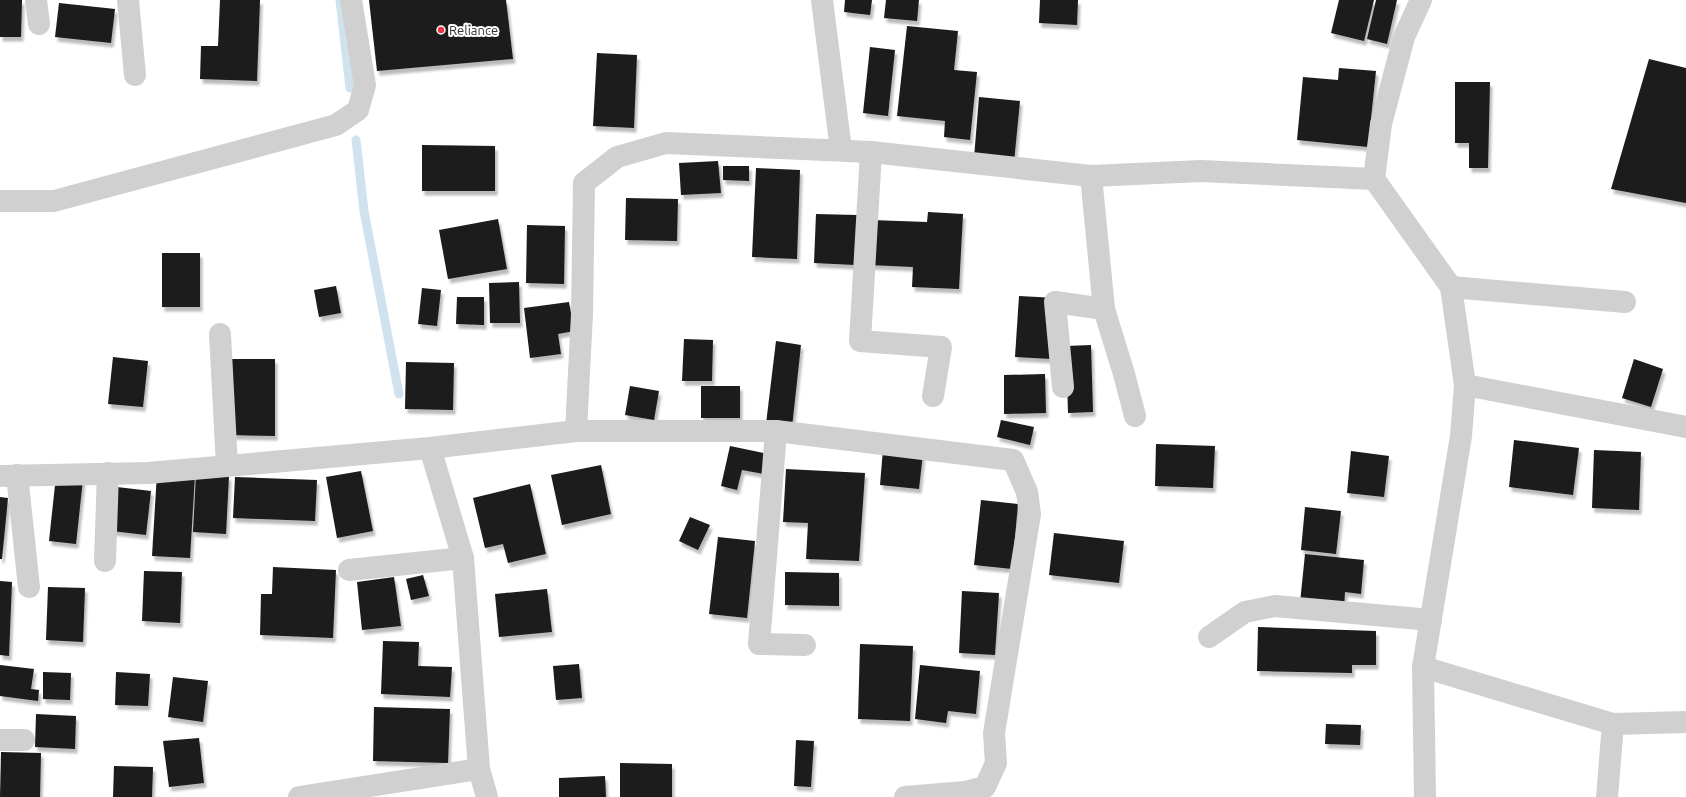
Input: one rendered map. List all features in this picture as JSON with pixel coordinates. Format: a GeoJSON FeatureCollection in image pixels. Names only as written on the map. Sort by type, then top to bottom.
{"type":"FeatureCollection","features":[{"type":"Feature","properties":{"kind":"street"},"geometry":{"type":"LineString","coordinates":[[36,0],[39,24]]}},
{"type":"Feature","properties":{"kind":"street"},"geometry":{"type":"LineString","coordinates":[[128,0],[135,75]]}},
{"type":"Feature","properties":{"kind":"street"},"geometry":{"type":"LineString","coordinates":[[0,201],[54,201],[336,125],[358,110],[365,85],[351,0]]}},
{"type":"Feature","properties":{"kind":"street"},"geometry":{"type":"LineString","coordinates":[[822,0],[841,150]]}},
{"type":"Feature","properties":{"kind":"street"},"geometry":{"type":"LineString","coordinates":[[1421,0],[1404,37],[1381,124],[1374,179],[1451,287],[1465,385],[1461,436],[1423,667],[1425,797]]}},
{"type":"Feature","properties":{"kind":"street"},"geometry":{"type":"LineString","coordinates":[[576,431],[582,314],[584,183],[617,157],[666,143],[871,152],[1091,176],[1201,171],[1374,179]]}},
{"type":"Feature","properties":{"kind":"street"},"geometry":{"type":"LineString","coordinates":[[871,152],[860,342],[941,347],[934,396]]}},
{"type":"Feature","properties":{"kind":"street"},"geometry":{"type":"LineString","coordinates":[[1091,176],[1104,309],[1135,416]]}},
{"type":"Feature","properties":{"kind":"street"},"geometry":{"type":"LineString","coordinates":[[1451,287],[1625,302]]}},
{"type":"Feature","properties":{"kind":"street"},"geometry":{"type":"LineString","coordinates":[[1064,387],[1055,302],[1104,309]]}},
{"type":"Feature","properties":{"kind":"street"},"geometry":{"type":"LineString","coordinates":[[220,334],[227,466]]}},
{"type":"Feature","properties":{"kind":"street"},"geometry":{"type":"LineString","coordinates":[[1465,385],[1686,427]]}},
{"type":"Feature","properties":{"kind":"street"},"geometry":{"type":"LineString","coordinates":[[29,587],[8,476],[148,473],[430,448],[576,431],[776,431],[1013,460],[1027,492],[1030,514],[994,733],[996,763],[985,787],[965,792],[905,797]]}},
{"type":"Feature","properties":{"kind":"street"},"geometry":{"type":"LineString","coordinates":[[776,431],[759,644],[805,645]]}},
{"type":"Feature","properties":{"kind":"street"},"geometry":{"type":"LineString","coordinates":[[430,448],[463,558],[479,769],[488,797]]}},
{"type":"Feature","properties":{"kind":"street"},"geometry":{"type":"LineString","coordinates":[[105,561],[108,474]]}},
{"type":"Feature","properties":{"kind":"street"},"geometry":{"type":"LineString","coordinates":[[349,570],[463,558]]}},
{"type":"Feature","properties":{"kind":"street"},"geometry":{"type":"LineString","coordinates":[[1209,637],[1244,612],[1275,606],[1431,620]]}},
{"type":"Feature","properties":{"kind":"street"},"geometry":{"type":"LineString","coordinates":[[1423,667],[1613,724],[1686,722]]}},
{"type":"Feature","properties":{"kind":"street"},"geometry":{"type":"LineString","coordinates":[[1607,797],[1613,724]]}},
{"type":"Feature","properties":{"kind":"street"},"geometry":{"type":"LineString","coordinates":[[0,740],[24,740]]}},
{"type":"Feature","properties":{"kind":"street"},"geometry":{"type":"LineString","coordinates":[[299,797],[479,769]]}},
{"type":"Feature","properties":{"kind":"building"},"geometry":{"type":"Polygon","coordinates":[[[0,0],[22,0],[21,37],[0,37],[0,0]]]}},
{"type":"Feature","properties":{"kind":"building"},"geometry":{"type":"Polygon","coordinates":[[[220,0],[260,0],[257,81],[200,79],[201,46],[218,46],[220,0]]]}},
{"type":"Feature","properties":{"kind":"building","name":"Reliance"},"geometry":{"type":"Polygon","coordinates":[[[369,0],[506,0],[513,59],[377,71],[369,0]]]}},
{"type":"Feature","properties":{"kind":"building"},"geometry":{"type":"Polygon","coordinates":[[[845,0],[872,0],[870,15],[844,12],[845,0]]]}},
{"type":"Feature","properties":{"kind":"building"},"geometry":{"type":"Polygon","coordinates":[[[886,0],[919,0],[917,21],[884,18],[886,0]]]}},
{"type":"Feature","properties":{"kind":"building"},"geometry":{"type":"Polygon","coordinates":[[[1040,0],[1078,0],[1077,25],[1039,23],[1040,0]]]}},
{"type":"Feature","properties":{"kind":"building"},"geometry":{"type":"Polygon","coordinates":[[[1339,0],[1374,0],[1364,41],[1331,33],[1339,0]]]}},
{"type":"Feature","properties":{"kind":"building"},"geometry":{"type":"Polygon","coordinates":[[[1376,0],[1397,0],[1387,44],[1367,39],[1376,0]]]}},
{"type":"Feature","properties":{"kind":"building"},"geometry":{"type":"Polygon","coordinates":[[[59,3],[115,9],[111,43],[55,37],[59,3]]]}},
{"type":"Feature","properties":{"kind":"building"},"geometry":{"type":"Polygon","coordinates":[[[907,26],[958,31],[954,70],[977,72],[970,140],[944,137],[945,121],[897,116],[907,26]]]}},
{"type":"Feature","properties":{"kind":"building"},"geometry":{"type":"Polygon","coordinates":[[[870,47],[895,50],[888,116],[863,113],[870,47]]]}},
{"type":"Feature","properties":{"kind":"building"},"geometry":{"type":"Polygon","coordinates":[[[597,53],[637,55],[634,128],[593,126],[597,53]]]}},
{"type":"Feature","properties":{"kind":"building"},"geometry":{"type":"Polygon","coordinates":[[[1649,59],[1686,68],[1686,203],[1611,189],[1649,59]]]}},
{"type":"Feature","properties":{"kind":"building"},"geometry":{"type":"Polygon","coordinates":[[[1339,68],[1376,71],[1368,147],[1297,140],[1303,77],[1338,80],[1339,68]]]}},
{"type":"Feature","properties":{"kind":"building"},"geometry":{"type":"Polygon","coordinates":[[[1455,82],[1490,82],[1488,168],[1469,168],[1469,143],[1455,143],[1455,82]]]}},
{"type":"Feature","properties":{"kind":"building"},"geometry":{"type":"Polygon","coordinates":[[[979,97],[1020,101],[1014,162],[974,158],[979,97]]]}},
{"type":"Feature","properties":{"kind":"building"},"geometry":{"type":"Polygon","coordinates":[[[422,145],[495,146],[495,191],[422,191],[422,145]]]}},
{"type":"Feature","properties":{"kind":"building"},"geometry":{"type":"Polygon","coordinates":[[[718,161],[721,193],[681,195],[679,163],[718,161]]]}},
{"type":"Feature","properties":{"kind":"building"},"geometry":{"type":"Polygon","coordinates":[[[723,166],[749,166],[749,181],[723,180],[723,166]]]}},
{"type":"Feature","properties":{"kind":"building"},"geometry":{"type":"Polygon","coordinates":[[[756,168],[800,170],[797,259],[752,257],[756,168]]]}},
{"type":"Feature","properties":{"kind":"building"},"geometry":{"type":"Polygon","coordinates":[[[626,198],[678,199],[677,241],[625,240],[626,198]]]}},
{"type":"Feature","properties":{"kind":"building"},"geometry":{"type":"Polygon","coordinates":[[[928,212],[963,214],[959,289],[912,287],[913,267],[869,265],[871,220],[927,222],[928,212]]]}},
{"type":"Feature","properties":{"kind":"building"},"geometry":{"type":"Polygon","coordinates":[[[816,214],[857,215],[855,265],[814,263],[816,214]]]}},
{"type":"Feature","properties":{"kind":"building"},"geometry":{"type":"Polygon","coordinates":[[[498,219],[507,269],[448,279],[439,230],[498,219]]]}},
{"type":"Feature","properties":{"kind":"building"},"geometry":{"type":"Polygon","coordinates":[[[527,225],[565,226],[564,284],[526,283],[527,225]]]}},
{"type":"Feature","properties":{"kind":"building"},"geometry":{"type":"Polygon","coordinates":[[[162,253],[200,253],[200,307],[162,307],[162,253]]]}},
{"type":"Feature","properties":{"kind":"building"},"geometry":{"type":"Polygon","coordinates":[[[519,282],[520,323],[490,323],[489,283],[519,282]]]}},
{"type":"Feature","properties":{"kind":"building"},"geometry":{"type":"Polygon","coordinates":[[[336,286],[341,313],[319,317],[314,290],[336,286]]]}},
{"type":"Feature","properties":{"kind":"building"},"geometry":{"type":"Polygon","coordinates":[[[422,288],[441,290],[437,326],[418,324],[422,288]]]}},
{"type":"Feature","properties":{"kind":"building"},"geometry":{"type":"Polygon","coordinates":[[[1019,296],[1056,298],[1052,359],[1015,357],[1019,296]]]}},
{"type":"Feature","properties":{"kind":"building"},"geometry":{"type":"Polygon","coordinates":[[[457,297],[484,297],[484,325],[456,324],[457,297]]]}},
{"type":"Feature","properties":{"kind":"building"},"geometry":{"type":"Polygon","coordinates":[[[569,302],[574,331],[558,334],[561,354],[530,358],[524,308],[569,302]]]}},
{"type":"Feature","properties":{"kind":"building"},"geometry":{"type":"Polygon","coordinates":[[[684,339],[713,340],[712,381],[682,381],[684,339]]]}},
{"type":"Feature","properties":{"kind":"building"},"geometry":{"type":"Polygon","coordinates":[[[776,341],[801,345],[792,427],[766,424],[776,341]]]}},
{"type":"Feature","properties":{"kind":"building"},"geometry":{"type":"Polygon","coordinates":[[[1091,345],[1093,412],[1068,413],[1066,346],[1091,345]]]}},
{"type":"Feature","properties":{"kind":"building"},"geometry":{"type":"Polygon","coordinates":[[[113,357],[148,361],[143,407],[108,404],[113,357]]]}},
{"type":"Feature","properties":{"kind":"building"},"geometry":{"type":"Polygon","coordinates":[[[229,359],[275,359],[275,436],[229,435],[229,359]]]}},
{"type":"Feature","properties":{"kind":"building"},"geometry":{"type":"Polygon","coordinates":[[[1634,359],[1663,369],[1651,407],[1622,398],[1634,359]]]}},
{"type":"Feature","properties":{"kind":"building"},"geometry":{"type":"Polygon","coordinates":[[[406,362],[454,363],[453,410],[405,409],[406,362]]]}},
{"type":"Feature","properties":{"kind":"building"},"geometry":{"type":"Polygon","coordinates":[[[1045,374],[1046,413],[1004,414],[1004,375],[1045,374]]]}},
{"type":"Feature","properties":{"kind":"building"},"geometry":{"type":"Polygon","coordinates":[[[630,386],[659,391],[654,420],[625,415],[630,386]]]}},
{"type":"Feature","properties":{"kind":"building"},"geometry":{"type":"Polygon","coordinates":[[[701,386],[740,386],[740,418],[701,418],[701,386]]]}},
{"type":"Feature","properties":{"kind":"building"},"geometry":{"type":"Polygon","coordinates":[[[1001,420],[1034,427],[1030,445],[997,437],[1001,420]]]}},
{"type":"Feature","properties":{"kind":"building"},"geometry":{"type":"Polygon","coordinates":[[[1514,440],[1579,448],[1573,495],[1509,487],[1514,440]]]}},
{"type":"Feature","properties":{"kind":"building"},"geometry":{"type":"Polygon","coordinates":[[[1156,444],[1215,446],[1213,488],[1155,486],[1156,444]]]}},
{"type":"Feature","properties":{"kind":"building"},"geometry":{"type":"Polygon","coordinates":[[[730,446],[768,454],[764,474],[742,470],[737,490],[721,486],[730,446]]]}},
{"type":"Feature","properties":{"kind":"building"},"geometry":{"type":"Polygon","coordinates":[[[883,449],[923,453],[919,489],[880,485],[883,449]]]}},
{"type":"Feature","properties":{"kind":"building"},"geometry":{"type":"Polygon","coordinates":[[[1594,450],[1641,452],[1639,510],[1592,508],[1594,450]]]}},
{"type":"Feature","properties":{"kind":"building"},"geometry":{"type":"Polygon","coordinates":[[[1351,451],[1389,456],[1384,497],[1347,493],[1351,451]]]}},
{"type":"Feature","properties":{"kind":"building"},"geometry":{"type":"Polygon","coordinates":[[[601,465],[611,514],[562,525],[551,475],[601,465]]]}},
{"type":"Feature","properties":{"kind":"building"},"geometry":{"type":"Polygon","coordinates":[[[786,469],[865,473],[859,561],[806,559],[808,523],[783,522],[786,469]]]}},
{"type":"Feature","properties":{"kind":"building"},"geometry":{"type":"Polygon","coordinates":[[[361,471],[373,531],[337,538],[326,477],[361,471]]]}},
{"type":"Feature","properties":{"kind":"building"},"geometry":{"type":"Polygon","coordinates":[[[157,473],[195,475],[190,558],[152,556],[157,473]]]}},
{"type":"Feature","properties":{"kind":"building"},"geometry":{"type":"Polygon","coordinates":[[[196,474],[229,476],[226,534],[193,532],[196,474]]]}},
{"type":"Feature","properties":{"kind":"building"},"geometry":{"type":"Polygon","coordinates":[[[56,476],[83,479],[76,544],[49,541],[56,476]]]}},
{"type":"Feature","properties":{"kind":"building"},"geometry":{"type":"Polygon","coordinates":[[[235,477],[317,480],[315,521],[233,518],[235,477]]]}},
{"type":"Feature","properties":{"kind":"building"},"geometry":{"type":"Polygon","coordinates":[[[530,484],[546,554],[508,563],[503,544],[485,548],[473,498],[530,484]]]}},
{"type":"Feature","properties":{"kind":"building"},"geometry":{"type":"Polygon","coordinates":[[[117,487],[151,491],[146,535],[112,531],[117,487]]]}},
{"type":"Feature","properties":{"kind":"building"},"geometry":{"type":"Polygon","coordinates":[[[0,497],[8,498],[2,559],[0,559],[0,497]]]}},
{"type":"Feature","properties":{"kind":"building"},"geometry":{"type":"Polygon","coordinates":[[[981,500],[1018,504],[1012,569],[974,565],[981,500]]]}},
{"type":"Feature","properties":{"kind":"building"},"geometry":{"type":"Polygon","coordinates":[[[1305,507],[1341,511],[1336,554],[1301,550],[1305,507]]]}},
{"type":"Feature","properties":{"kind":"building"},"geometry":{"type":"Polygon","coordinates":[[[690,517],[710,525],[698,550],[679,541],[690,517]]]}},
{"type":"Feature","properties":{"kind":"building"},"geometry":{"type":"Polygon","coordinates":[[[1054,533],[1124,541],[1119,583],[1049,575],[1054,533]]]}},
{"type":"Feature","properties":{"kind":"building"},"geometry":{"type":"Polygon","coordinates":[[[718,537],[755,541],[747,618],[709,614],[718,537]]]}},
{"type":"Feature","properties":{"kind":"building"},"geometry":{"type":"Polygon","coordinates":[[[1305,554],[1364,560],[1361,594],[1345,592],[1344,607],[1300,603],[1305,554]]]}},
{"type":"Feature","properties":{"kind":"building"},"geometry":{"type":"Polygon","coordinates":[[[273,567],[336,570],[333,638],[260,635],[261,594],[272,594],[273,567]]]}},
{"type":"Feature","properties":{"kind":"building"},"geometry":{"type":"Polygon","coordinates":[[[144,571],[182,572],[180,623],[142,621],[144,571]]]}},
{"type":"Feature","properties":{"kind":"building"},"geometry":{"type":"Polygon","coordinates":[[[785,572],[839,573],[839,606],[785,605],[785,572]]]}},
{"type":"Feature","properties":{"kind":"building"},"geometry":{"type":"Polygon","coordinates":[[[423,575],[429,596],[411,600],[406,579],[423,575]]]}},
{"type":"Feature","properties":{"kind":"building"},"geometry":{"type":"Polygon","coordinates":[[[394,577],[401,626],[362,630],[357,582],[394,577]]]}},
{"type":"Feature","properties":{"kind":"building"},"geometry":{"type":"Polygon","coordinates":[[[0,581],[12,582],[9,656],[0,655],[0,581]]]}},
{"type":"Feature","properties":{"kind":"building"},"geometry":{"type":"Polygon","coordinates":[[[48,587],[85,588],[83,642],[46,640],[48,587]]]}},
{"type":"Feature","properties":{"kind":"building"},"geometry":{"type":"Polygon","coordinates":[[[547,589],[552,632],[499,637],[495,594],[547,589]]]}},
{"type":"Feature","properties":{"kind":"building"},"geometry":{"type":"Polygon","coordinates":[[[962,591],[999,593],[995,655],[959,653],[962,591]]]}},
{"type":"Feature","properties":{"kind":"building"},"geometry":{"type":"Polygon","coordinates":[[[1258,627],[1376,631],[1376,665],[1352,665],[1352,673],[1257,671],[1258,627]]]}},
{"type":"Feature","properties":{"kind":"building"},"geometry":{"type":"Polygon","coordinates":[[[383,641],[419,642],[418,666],[452,667],[450,697],[381,694],[383,641]]]}},
{"type":"Feature","properties":{"kind":"building"},"geometry":{"type":"Polygon","coordinates":[[[860,644],[913,646],[910,721],[858,719],[860,644]]]}},
{"type":"Feature","properties":{"kind":"building"},"geometry":{"type":"Polygon","coordinates":[[[579,664],[582,698],[556,700],[553,666],[579,664]]]}},
{"type":"Feature","properties":{"kind":"building"},"geometry":{"type":"Polygon","coordinates":[[[0,665],[34,669],[31,689],[39,690],[38,701],[0,696],[0,665]]]}},
{"type":"Feature","properties":{"kind":"building"},"geometry":{"type":"Polygon","coordinates":[[[920,665],[980,671],[976,714],[948,711],[946,723],[915,719],[920,665]]]}},
{"type":"Feature","properties":{"kind":"building"},"geometry":{"type":"Polygon","coordinates":[[[43,672],[71,673],[70,700],[43,699],[43,672]]]}},
{"type":"Feature","properties":{"kind":"building"},"geometry":{"type":"Polygon","coordinates":[[[116,672],[150,674],[148,706],[115,705],[116,672]]]}},
{"type":"Feature","properties":{"kind":"building"},"geometry":{"type":"Polygon","coordinates":[[[173,677],[208,681],[203,722],[168,717],[173,677]]]}},
{"type":"Feature","properties":{"kind":"building"},"geometry":{"type":"Polygon","coordinates":[[[374,707],[450,709],[448,763],[373,761],[374,707]]]}},
{"type":"Feature","properties":{"kind":"building"},"geometry":{"type":"Polygon","coordinates":[[[36,714],[76,716],[75,749],[35,747],[36,714]]]}},
{"type":"Feature","properties":{"kind":"building"},"geometry":{"type":"Polygon","coordinates":[[[1326,724],[1361,725],[1360,745],[1325,744],[1326,724]]]}},
{"type":"Feature","properties":{"kind":"building"},"geometry":{"type":"Polygon","coordinates":[[[199,738],[204,783],[169,787],[163,741],[199,738]]]}},
{"type":"Feature","properties":{"kind":"building"},"geometry":{"type":"Polygon","coordinates":[[[796,740],[814,741],[811,787],[794,786],[796,740]]]}},
{"type":"Feature","properties":{"kind":"building"},"geometry":{"type":"Polygon","coordinates":[[[1,752],[41,753],[40,797],[0,797],[1,752]]]}},
{"type":"Feature","properties":{"kind":"building"},"geometry":{"type":"Polygon","coordinates":[[[620,763],[672,764],[672,797],[620,797],[620,763]]]}},
{"type":"Feature","properties":{"kind":"building"},"geometry":{"type":"Polygon","coordinates":[[[114,766],[153,767],[152,797],[113,797],[114,766]]]}},
{"type":"Feature","properties":{"kind":"building"},"geometry":{"type":"Polygon","coordinates":[[[605,776],[606,797],[559,797],[559,778],[605,776]]]}},
{"type":"Feature","properties":{"kind":"waterway"},"geometry":{"type":"LineString","coordinates":[[340,0],[350,88]]}},
{"type":"Feature","properties":{"kind":"waterway"},"geometry":{"type":"LineString","coordinates":[[356,140],[364,211],[399,394]]}},
{"type":"Feature","properties":{"kind":"place","name":"Reliance"},"geometry":{"type":"Point","coordinates":[441,30]}}]}
